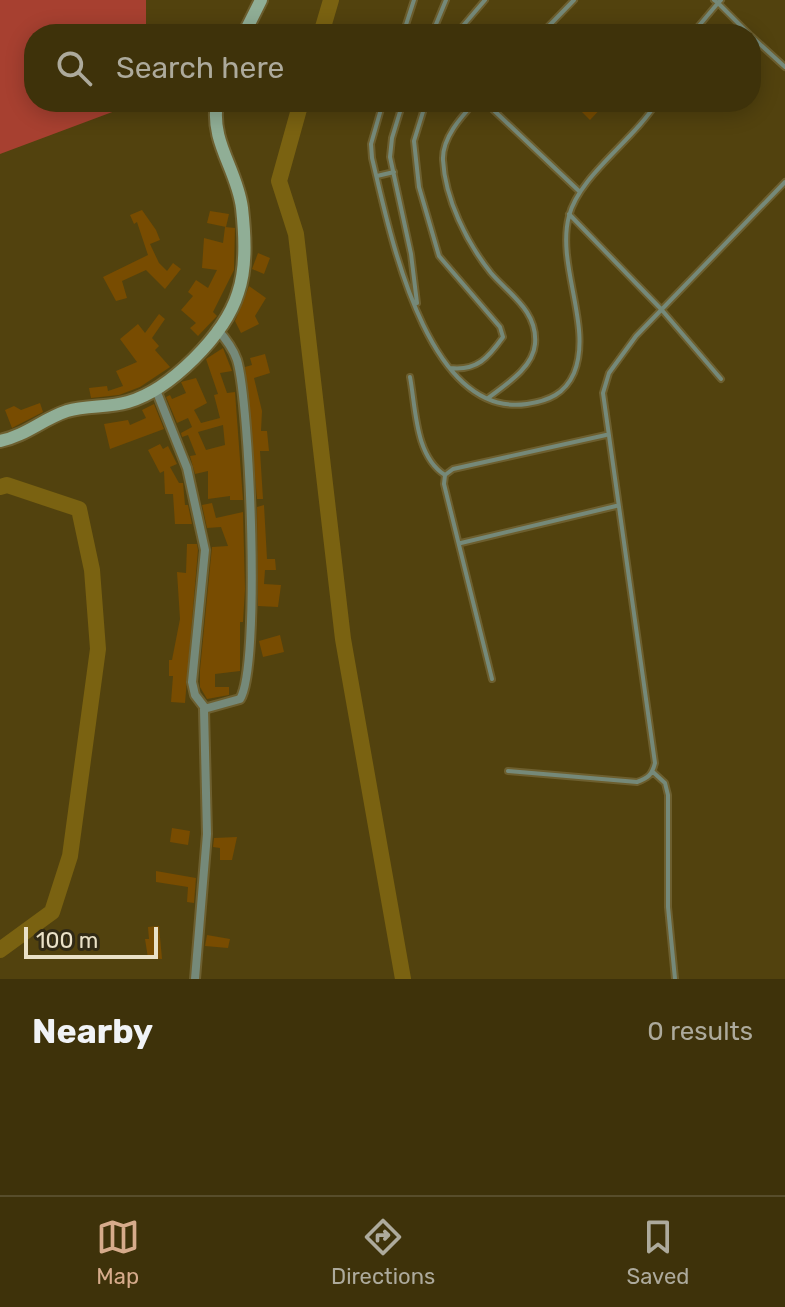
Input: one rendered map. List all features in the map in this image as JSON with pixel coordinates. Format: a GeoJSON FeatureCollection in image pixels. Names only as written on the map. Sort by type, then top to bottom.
{"type":"FeatureCollection","features":[{"type":"Feature","properties":{"kind":"main road"},"geometry":{"type":"LineString","coordinates":[[249,24],[261,0]]}},
{"type":"Feature","properties":{"kind":"main road"},"geometry":{"type":"LineString","coordinates":[[0,441],[13,438],[67,411],[128,402],[156,390],[171,380],[232,309],[240,287],[244,226],[241,201],[216,137],[217,112]]}},
{"type":"Feature","properties":{"kind":"street"},"geometry":{"type":"LineString","coordinates":[[205,708],[234,702],[244,695],[249,647],[251,527],[243,395],[234,351],[217,329]]}},
{"type":"Feature","properties":{"kind":"street"},"geometry":{"type":"LineString","coordinates":[[156,390],[187,468],[205,550],[192,682],[195,695],[205,708],[207,834],[195,979]]}},
{"type":"Feature","properties":{"kind":"lane"},"geometry":{"type":"LineString","coordinates":[[406,24],[414,0]]}},
{"type":"Feature","properties":{"kind":"lane"},"geometry":{"type":"LineString","coordinates":[[436,24],[446,0]]}},
{"type":"Feature","properties":{"kind":"lane"},"geometry":{"type":"LineString","coordinates":[[465,24],[485,0]]}},
{"type":"Feature","properties":{"kind":"lane"},"geometry":{"type":"LineString","coordinates":[[551,24],[574,0]]}},
{"type":"Feature","properties":{"kind":"lane"},"geometry":{"type":"LineString","coordinates":[[700,24],[718,1],[738,24]]}},
{"type":"Feature","properties":{"kind":"lane"},"geometry":{"type":"LineString","coordinates":[[761,46],[785,67]]}},
{"type":"Feature","properties":{"kind":"lane"},"geometry":{"type":"LineString","coordinates":[[380,112],[371,144],[396,259],[417,309],[448,368],[468,387],[488,398],[514,406],[546,402],[564,390],[575,370],[578,330],[565,237],[569,214],[580,192],[650,112]]}},
{"type":"Feature","properties":{"kind":"lane"},"geometry":{"type":"LineString","coordinates":[[400,112],[392,138],[394,172],[411,254],[417,309]]}},
{"type":"Feature","properties":{"kind":"lane"},"geometry":{"type":"LineString","coordinates":[[423,112],[414,141],[419,187],[439,256],[500,327],[503,337],[479,365],[467,370],[448,368]]}},
{"type":"Feature","properties":{"kind":"lane"},"geometry":{"type":"LineString","coordinates":[[466,112],[453,127],[443,158],[455,208],[471,242],[493,275],[511,289],[525,308],[536,343],[531,360],[488,398]]}},
{"type":"Feature","properties":{"kind":"lane"},"geometry":{"type":"LineString","coordinates":[[496,112],[580,192]]}},
{"type":"Feature","properties":{"kind":"lane"},"geometry":{"type":"LineString","coordinates":[[377,176],[394,172]]}},
{"type":"Feature","properties":{"kind":"lane"},"geometry":{"type":"LineString","coordinates":[[508,771],[637,782],[647,779],[653,772],[655,763],[606,435],[603,393],[609,373],[661,309],[785,182]]}},
{"type":"Feature","properties":{"kind":"lane"},"geometry":{"type":"LineString","coordinates":[[569,214],[661,309],[721,379]]}},
{"type":"Feature","properties":{"kind":"lane"},"geometry":{"type":"LineString","coordinates":[[410,377],[424,450],[434,467],[445,475]]}},
{"type":"Feature","properties":{"kind":"lane"},"geometry":{"type":"LineString","coordinates":[[492,679],[461,543],[444,484],[445,475],[453,469],[606,435]]}},
{"type":"Feature","properties":{"kind":"lane"},"geometry":{"type":"LineString","coordinates":[[461,543],[616,506]]}},
{"type":"Feature","properties":{"kind":"lane"},"geometry":{"type":"LineString","coordinates":[[653,772],[665,783],[668,795],[668,907],[675,979]]}},
{"type":"Feature","properties":{"kind":"shaded area"},"geometry":{"type":"Polygon","coordinates":[[[0,0],[146,0],[146,24],[24,24],[24,112],[112,112],[0,154],[0,0]]]}},
{"type":"Feature","properties":{"kind":"building"},"geometry":{"type":"Polygon","coordinates":[[[582,112],[598,112],[590,120],[582,112]]]}},
{"type":"Feature","properties":{"kind":"building"},"geometry":{"type":"Polygon","coordinates":[[[142,210],[160,240],[150,244],[159,263],[167,271],[173,263],[181,269],[165,289],[146,270],[122,281],[127,298],[116,301],[103,277],[148,255],[137,222],[134,224],[130,215],[142,210]]]}},
{"type":"Feature","properties":{"kind":"building"},"geometry":{"type":"Polygon","coordinates":[[[210,211],[229,214],[226,227],[207,223],[210,211]]]}},
{"type":"Feature","properties":{"kind":"building"},"geometry":{"type":"Polygon","coordinates":[[[225,227],[235,228],[234,270],[213,312],[217,316],[198,336],[190,328],[196,323],[181,310],[193,296],[188,292],[196,280],[208,288],[217,270],[202,268],[204,238],[223,243],[225,227]]]}},
{"type":"Feature","properties":{"kind":"building"},"geometry":{"type":"Polygon","coordinates":[[[258,253],[270,258],[264,274],[252,269],[258,253]]]}},
{"type":"Feature","properties":{"kind":"building"},"geometry":{"type":"Polygon","coordinates":[[[249,286],[266,298],[255,316],[259,324],[241,333],[235,321],[249,286]]]}},
{"type":"Feature","properties":{"kind":"building"},"geometry":{"type":"Polygon","coordinates":[[[159,314],[165,319],[152,338],[159,346],[155,350],[170,367],[140,387],[119,395],[91,398],[89,388],[107,386],[108,391],[123,386],[116,371],[137,362],[120,339],[138,324],[145,333],[159,314]]]}},
{"type":"Feature","properties":{"kind":"building"},"geometry":{"type":"Polygon","coordinates":[[[223,348],[232,371],[220,373],[227,393],[235,392],[243,500],[230,500],[230,496],[208,499],[208,471],[195,474],[190,456],[196,455],[188,435],[182,437],[181,433],[192,427],[188,418],[177,423],[166,397],[170,395],[172,399],[186,393],[181,382],[196,378],[207,403],[194,410],[201,423],[220,418],[214,395],[218,394],[206,359],[223,348]],[[223,425],[198,432],[206,450],[225,445],[223,425]]]}},
{"type":"Feature","properties":{"kind":"building"},"geometry":{"type":"Polygon","coordinates":[[[265,354],[270,373],[254,378],[262,411],[261,431],[267,431],[269,451],[260,451],[263,499],[257,499],[245,367],[252,365],[250,358],[265,354]]]}},
{"type":"Feature","properties":{"kind":"building"},"geometry":{"type":"Polygon","coordinates":[[[40,403],[43,412],[12,428],[5,410],[14,406],[21,410],[40,403]]]}},
{"type":"Feature","properties":{"kind":"building"},"geometry":{"type":"Polygon","coordinates":[[[154,404],[164,429],[110,449],[104,424],[128,420],[130,425],[146,418],[142,410],[154,404]]]}},
{"type":"Feature","properties":{"kind":"building"},"geometry":{"type":"Polygon","coordinates":[[[160,444],[163,449],[168,446],[177,464],[170,467],[179,483],[183,483],[185,505],[188,505],[192,524],[175,524],[173,494],[165,494],[164,471],[160,473],[148,450],[160,444]]]}},
{"type":"Feature","properties":{"kind":"building"},"geometry":{"type":"Polygon","coordinates":[[[212,503],[216,518],[243,512],[245,589],[243,622],[240,622],[240,671],[215,674],[215,687],[229,687],[229,695],[207,699],[200,687],[200,670],[212,547],[228,546],[221,527],[207,528],[202,505],[212,503]]]}},
{"type":"Feature","properties":{"kind":"building"},"geometry":{"type":"Polygon","coordinates":[[[264,505],[267,559],[275,559],[276,570],[265,570],[264,584],[281,585],[278,607],[258,606],[257,507],[264,505]]]}},
{"type":"Feature","properties":{"kind":"building"},"geometry":{"type":"Polygon","coordinates":[[[187,544],[197,544],[198,550],[185,703],[171,702],[173,676],[169,676],[169,660],[172,660],[180,619],[177,572],[186,573],[187,544]]]}},
{"type":"Feature","properties":{"kind":"building"},"geometry":{"type":"Polygon","coordinates":[[[280,635],[284,652],[263,657],[259,641],[280,635]]]}},
{"type":"Feature","properties":{"kind":"building"},"geometry":{"type":"Polygon","coordinates":[[[172,828],[190,831],[188,845],[170,842],[172,828]]]}},
{"type":"Feature","properties":{"kind":"building"},"geometry":{"type":"Polygon","coordinates":[[[237,837],[232,860],[220,860],[220,848],[213,847],[214,838],[237,837]]]}},
{"type":"Feature","properties":{"kind":"building"},"geometry":{"type":"Polygon","coordinates":[[[156,871],[196,878],[194,903],[187,902],[188,887],[156,882],[156,871]]]}},
{"type":"Feature","properties":{"kind":"building"},"geometry":{"type":"Polygon","coordinates":[[[159,926],[162,959],[148,958],[145,939],[149,939],[148,927],[159,926]]]}},
{"type":"Feature","properties":{"kind":"building"},"geometry":{"type":"Polygon","coordinates":[[[207,935],[230,939],[228,948],[205,946],[207,935]]]}},
{"type":"Feature","properties":{"kind":"waterway"},"geometry":{"type":"LineString","coordinates":[[324,24],[331,0]]}},
{"type":"Feature","properties":{"kind":"waterway"},"geometry":{"type":"LineString","coordinates":[[298,112],[279,181],[296,234],[343,639],[403,979]]}},
{"type":"Feature","properties":{"kind":"waterway"},"geometry":{"type":"LineString","coordinates":[[0,487],[7,485],[79,509],[92,570],[98,649],[70,856],[52,912],[0,950]]}}]}
